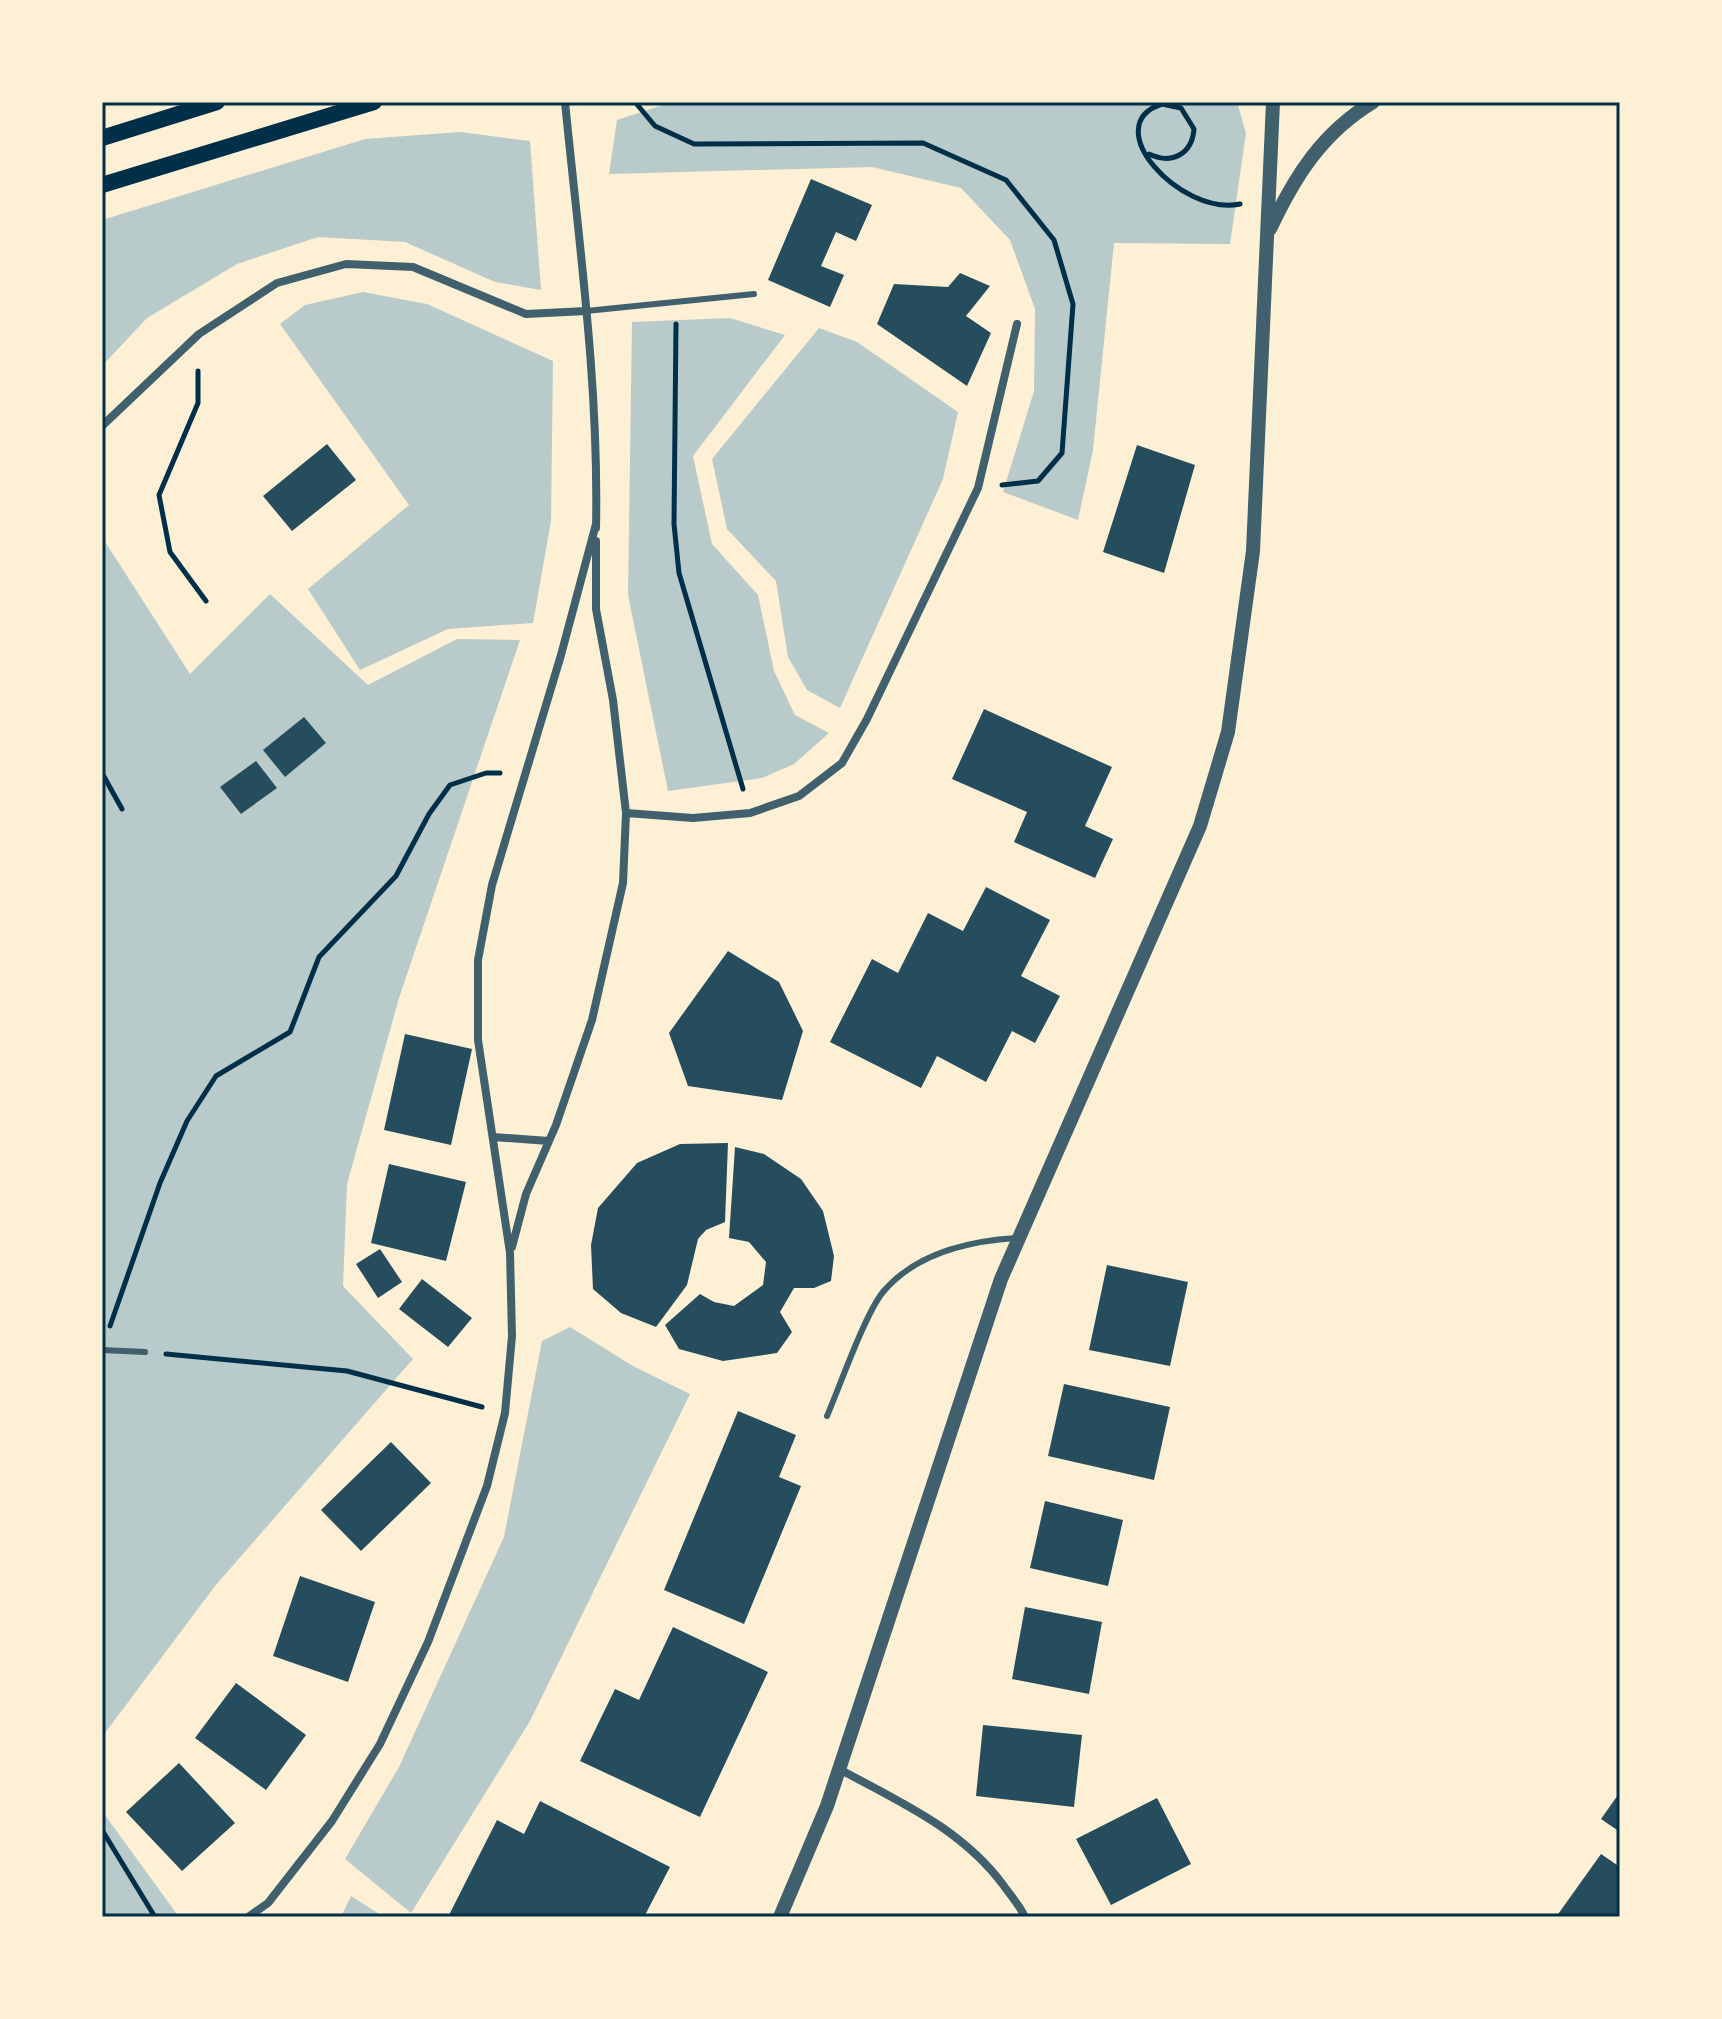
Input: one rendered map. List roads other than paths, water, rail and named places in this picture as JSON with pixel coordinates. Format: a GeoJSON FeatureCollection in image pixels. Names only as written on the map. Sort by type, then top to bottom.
{"type":"FeatureCollection","features":[{"type":"Feature","properties":{"kind":"main road"},"geometry":{"type":"LineString","coordinates":[[102,138],[217,102]]}},
{"type":"Feature","properties":{"kind":"main road"},"geometry":{"type":"LineString","coordinates":[[102,185],[374,102]]}},
{"type":"Feature","properties":{"kind":"street"},"geometry":{"type":"LineString","coordinates":[[510,1253],[526,1194],[549,1141],[592,1020],[609,958],[623,883],[626,813],[613,700],[596,609],[597,449],[565,102]]}},
{"type":"Feature","properties":{"kind":"street"},"geometry":{"type":"LineString","coordinates":[[780,1917],[839,1769],[982,1334],[1019,1238],[1200,826],[1228,732],[1253,551],[1273,102]]}},
{"type":"Feature","properties":{"kind":"street"},"geometry":{"type":"LineString","coordinates":[[1266,237],[1289,188],[1324,138],[1373,102]]}},
{"type":"Feature","properties":{"kind":"street"},"geometry":{"type":"LineString","coordinates":[[102,426],[199,334],[277,283],[346,264],[413,267],[526,314],[586,311]]}},
{"type":"Feature","properties":{"kind":"street"},"geometry":{"type":"LineString","coordinates":[[626,813],[693,818],[750,813],[799,796],[842,763],[867,719],[978,488],[1017,324]]}},
{"type":"Feature","properties":{"kind":"street"},"geometry":{"type":"LineString","coordinates":[[248,1917],[268,1903],[332,1821],[380,1744],[434,1628],[487,1486],[505,1413],[512,1336],[510,1253],[478,1040],[478,960],[492,885],[596,524]]}},
{"type":"Feature","properties":{"kind":"street"},"geometry":{"type":"LineString","coordinates":[[493,1137],[549,1141]]}},
{"type":"Feature","properties":{"kind":"street"},"geometry":{"type":"LineString","coordinates":[[839,1769],[936,1822],[969,1847],[999,1879],[1025,1917]]}},
{"type":"Feature","properties":{"kind":"lane"},"geometry":{"type":"LineString","coordinates":[[586,311],[754,294]]}},
{"type":"Feature","properties":{"kind":"lane"},"geometry":{"type":"LineString","coordinates":[[827,1416],[881,1294],[906,1269],[976,1240],[1019,1238]]}},
{"type":"Feature","properties":{"kind":"lane"},"geometry":{"type":"LineString","coordinates":[[102,1350],[145,1352]]}}]}
